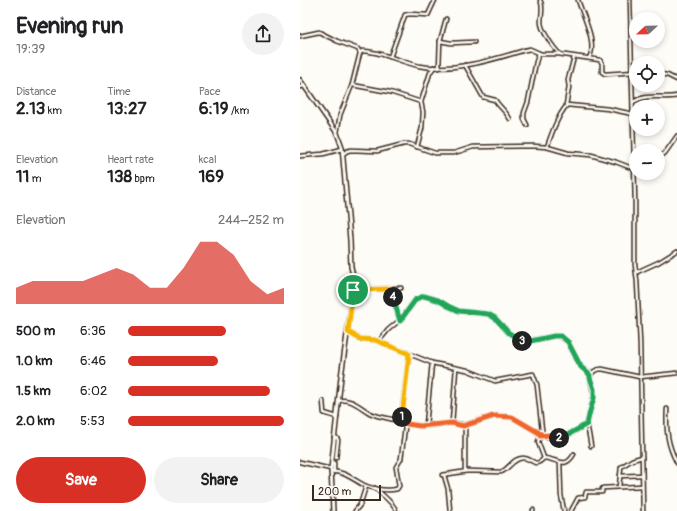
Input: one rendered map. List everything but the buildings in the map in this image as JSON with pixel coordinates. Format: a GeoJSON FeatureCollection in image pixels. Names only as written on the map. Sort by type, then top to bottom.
{"type":"FeatureCollection","features":[{"type":"Feature","properties":{"kind":"main road"},"geometry":{"type":"LineString","coordinates":[[300,80],[337,133],[342,149],[351,267],[354,279],[334,437],[332,471],[333,511]]}},
{"type":"Feature","properties":{"kind":"street"},"geometry":{"type":"LineString","coordinates":[[390,57],[405,16],[409,14],[428,15],[435,0]]}},
{"type":"Feature","properties":{"kind":"street"},"geometry":{"type":"LineString","coordinates":[[540,0],[542,6],[541,26],[560,54]]}},
{"type":"Feature","properties":{"kind":"street"},"geometry":{"type":"LineString","coordinates":[[578,0],[592,44],[592,52],[589,59]]}},
{"type":"Feature","properties":{"kind":"street"},"geometry":{"type":"LineString","coordinates":[[630,0],[632,56]]}},
{"type":"Feature","properties":{"kind":"street"},"geometry":{"type":"LineString","coordinates":[[439,68],[440,41],[446,19]]}},
{"type":"Feature","properties":{"kind":"street"},"geometry":{"type":"LineString","coordinates":[[300,36],[316,32],[322,33],[358,49],[360,53]]}},
{"type":"Feature","properties":{"kind":"street"},"geometry":{"type":"LineString","coordinates":[[440,41],[451,43],[474,42]]}},
{"type":"Feature","properties":{"kind":"street"},"geometry":{"type":"LineString","coordinates":[[360,53],[364,51],[390,57],[417,66],[449,68],[492,61],[530,49],[539,54],[560,54],[600,60],[602,63],[602,72],[604,74],[629,73]]}},
{"type":"Feature","properties":{"kind":"street"},"geometry":{"type":"LineString","coordinates":[[337,133],[340,115],[352,85],[360,53]]}},
{"type":"Feature","properties":{"kind":"street"},"geometry":{"type":"LineString","coordinates":[[527,125],[524,119],[524,113],[539,54]]}},
{"type":"Feature","properties":{"kind":"street"},"geometry":{"type":"LineString","coordinates":[[547,147],[553,130],[566,105],[569,87],[568,79],[574,57]]}},
{"type":"Feature","properties":{"kind":"street"},"geometry":{"type":"LineString","coordinates":[[465,65],[483,97],[495,100],[510,119]]}},
{"type":"Feature","properties":{"kind":"street"},"geometry":{"type":"LineString","coordinates":[[417,147],[422,128],[423,112],[421,102],[430,73],[434,67]]}},
{"type":"Feature","properties":{"kind":"street"},"geometry":{"type":"LineString","coordinates":[[665,75],[677,80]]}},
{"type":"Feature","properties":{"kind":"street"},"geometry":{"type":"LineString","coordinates":[[352,85],[390,92],[421,102]]}},
{"type":"Feature","properties":{"kind":"street"},"geometry":{"type":"LineString","coordinates":[[300,88],[304,86]]}},
{"type":"Feature","properties":{"kind":"street"},"geometry":{"type":"LineString","coordinates":[[637,100],[650,96],[663,98],[677,96]]}},
{"type":"Feature","properties":{"kind":"street"},"geometry":{"type":"LineString","coordinates":[[566,105],[609,109],[629,113]]}},
{"type":"Feature","properties":{"kind":"street"},"geometry":{"type":"LineString","coordinates":[[665,153],[677,136]]}},
{"type":"Feature","properties":{"kind":"street"},"geometry":{"type":"LineString","coordinates":[[343,154],[351,150],[377,150],[404,144],[409,144],[435,153],[451,153],[473,147],[486,146],[533,146],[547,147],[561,152],[598,157],[629,167]]}},
{"type":"Feature","properties":{"kind":"street"},"geometry":{"type":"LineString","coordinates":[[300,156],[323,154],[342,149]]}},
{"type":"Feature","properties":{"kind":"street"},"geometry":{"type":"LineString","coordinates":[[635,180],[635,265],[640,343],[643,511]]}},
{"type":"Feature","properties":{"kind":"street"},"geometry":{"type":"LineString","coordinates":[[636,272],[677,252]]}},
{"type":"Feature","properties":{"kind":"street"},"geometry":{"type":"LineString","coordinates":[[353,290],[401,288]]}},
{"type":"Feature","properties":{"kind":"street"},"geometry":{"type":"LineString","coordinates":[[390,289],[400,321]]}},
{"type":"Feature","properties":{"kind":"street"},"geometry":{"type":"LineString","coordinates":[[379,341],[400,321],[416,299],[424,296],[438,300],[459,311],[488,314],[495,318],[509,333],[524,342],[561,336],[568,342],[581,367],[590,375],[594,389],[594,398],[587,424],[591,446]]}},
{"type":"Feature","properties":{"kind":"street"},"geometry":{"type":"LineString","coordinates":[[348,332],[360,339],[372,339],[379,341],[432,363],[468,370],[495,381],[533,374],[538,389],[542,430],[538,442],[544,458]]}},
{"type":"Feature","properties":{"kind":"street"},"geometry":{"type":"LineString","coordinates":[[402,421],[409,354]]}},
{"type":"Feature","properties":{"kind":"street"},"geometry":{"type":"LineString","coordinates":[[426,425],[432,363]]}},
{"type":"Feature","properties":{"kind":"street"},"geometry":{"type":"LineString","coordinates":[[452,423],[456,368]]}},
{"type":"Feature","properties":{"kind":"street"},"geometry":{"type":"LineString","coordinates":[[590,375],[595,371],[602,369],[640,377],[677,373]]}},
{"type":"Feature","properties":{"kind":"street"},"geometry":{"type":"LineString","coordinates":[[338,404],[340,400],[350,401],[376,416],[402,421],[407,424],[423,426],[452,423],[465,425],[494,416],[512,417],[540,435],[563,438],[587,424]]}},
{"type":"Feature","properties":{"kind":"street"},"geometry":{"type":"LineString","coordinates":[[323,401],[324,412],[337,417]]}},
{"type":"Feature","properties":{"kind":"street"},"geometry":{"type":"LineString","coordinates":[[668,409],[668,440],[670,450],[677,462]]}},
{"type":"Feature","properties":{"kind":"street"},"geometry":{"type":"LineString","coordinates":[[300,462],[332,471],[351,478],[366,486],[395,490],[399,488],[396,467],[401,459],[405,428],[407,424]]}},
{"type":"Feature","properties":{"kind":"street"},"geometry":{"type":"LineString","coordinates":[[465,425],[465,471]]}},
{"type":"Feature","properties":{"kind":"street"},"geometry":{"type":"LineString","coordinates":[[334,437],[338,440],[336,458]]}},
{"type":"Feature","properties":{"kind":"street"},"geometry":{"type":"LineString","coordinates":[[450,511],[448,489],[443,475],[465,471],[501,472],[505,470],[513,461],[525,458],[538,463],[544,458],[556,460],[560,463],[570,461],[574,454]]}},
{"type":"Feature","properties":{"kind":"street"},"geometry":{"type":"LineString","coordinates":[[619,487],[621,466],[642,457]]}},
{"type":"Feature","properties":{"kind":"street"},"geometry":{"type":"LineString","coordinates":[[332,471],[334,463]]}},
{"type":"Feature","properties":{"kind":"street"},"geometry":{"type":"LineString","coordinates":[[560,463],[561,495],[564,511]]}},
{"type":"Feature","properties":{"kind":"street"},"geometry":{"type":"LineString","coordinates":[[620,476],[642,475]]}},
{"type":"Feature","properties":{"kind":"street"},"geometry":{"type":"LineString","coordinates":[[355,511],[360,505],[366,486]]}},
{"type":"Feature","properties":{"kind":"street"},"geometry":{"type":"LineString","coordinates":[[571,511],[578,498],[584,497],[585,492],[602,492],[603,488],[642,486]]}},
{"type":"Feature","properties":{"kind":"street"},"geometry":{"type":"LineString","coordinates":[[375,488],[387,501],[393,504],[396,511]]}},
{"type":"Feature","properties":{"kind":"route"},"geometry":{"type":"LineString","coordinates":[[390,289],[400,321],[416,299],[424,296],[438,300],[459,311],[483,312],[488,314],[495,318],[509,333],[524,342],[561,336],[568,342],[581,367],[590,375],[594,389],[594,398],[587,424],[560,438],[548,435],[540,436],[541,434],[512,417],[494,416],[463,426],[452,423],[423,426],[407,424],[402,421],[409,354],[372,339],[362,340],[348,332],[353,290],[367,291],[390,289]]}}]}
